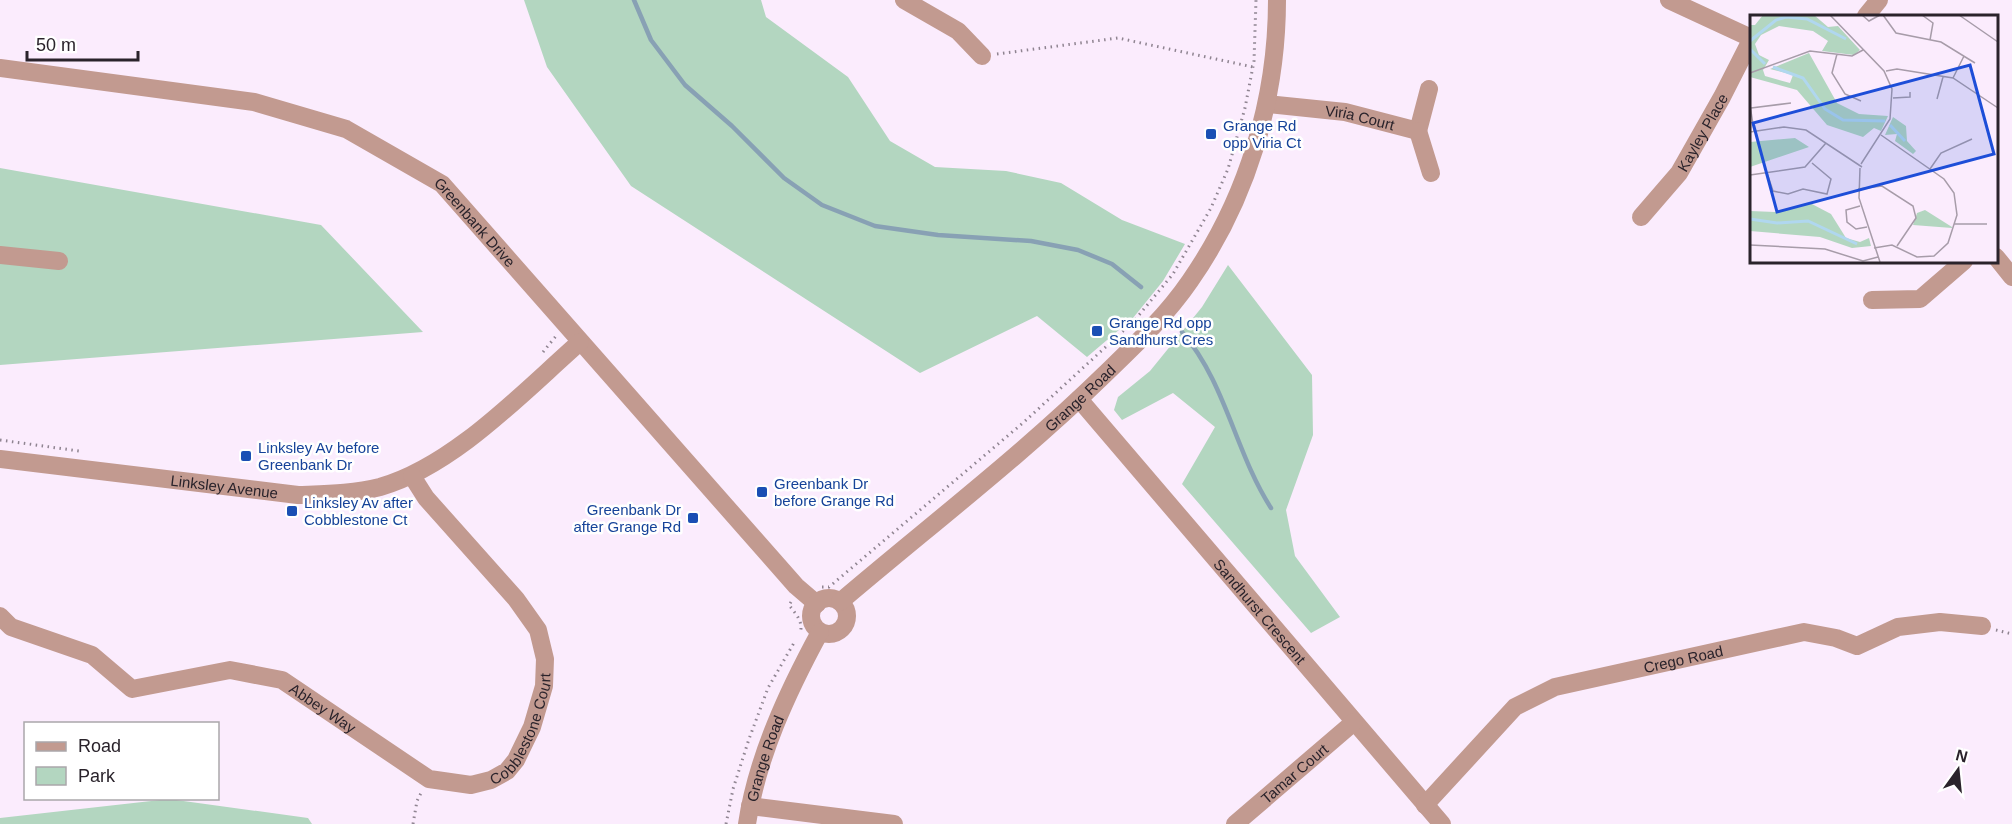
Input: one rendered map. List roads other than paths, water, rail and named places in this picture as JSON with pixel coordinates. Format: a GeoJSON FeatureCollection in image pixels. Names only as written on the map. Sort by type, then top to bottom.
{"type":"FeatureCollection","features":[{"type":"Feature","properties":{"kind":"street"},"geometry":{"type":"LineString","coordinates":[[904,0],[958,31],[982,56]]}},
{"type":"Feature","properties":{"kind":"street","name":"Grange Road"},"geometry":{"type":"LineString","coordinates":[[840,602],[933,527],[1079,399],[1153,328],[1190,282],[1217,237],[1248,171],[1267,104],[1277,26],[1277,0]]}},
{"type":"Feature","properties":{"kind":"street"},"geometry":{"type":"LineString","coordinates":[[1669,0],[1750,39]]}},
{"type":"Feature","properties":{"kind":"street"},"geometry":{"type":"LineString","coordinates":[[1867,15],[1879,0]]}},
{"type":"Feature","properties":{"kind":"street","name":"Kayley Place"},"geometry":{"type":"LineString","coordinates":[[1641,217],[1679,173],[1722,97],[1750,41]]}},
{"type":"Feature","properties":{"kind":"street","name":"Greenbank Drive"},"geometry":{"type":"LineString","coordinates":[[0,68],[254,102],[346,129],[442,184],[565,326],[802,591],[817,604]]}},
{"type":"Feature","properties":{"kind":"street"},"geometry":{"type":"LineString","coordinates":[[1429,89],[1418,131],[1431,173]]}},
{"type":"Feature","properties":{"kind":"street","name":"Viria Court"},"geometry":{"type":"LineString","coordinates":[[1267,104],[1345,112],[1418,131]]}},
{"type":"Feature","properties":{"kind":"street"},"geometry":{"type":"LineString","coordinates":[[0,255],[59,261]]}},
{"type":"Feature","properties":{"kind":"street"},"geometry":{"type":"LineString","coordinates":[[1997,259],[2012,277]]}},
{"type":"Feature","properties":{"kind":"street"},"geometry":{"type":"LineString","coordinates":[[1872,300],[1920,299],[1963,262]]}},
{"type":"Feature","properties":{"kind":"street","name":"Linksley Avenue"},"geometry":{"type":"LineString","coordinates":[[0,459],[298,495],[342,494],[379,487],[412,476],[470,438],[580,342]]}},
{"type":"Feature","properties":{"kind":"street","name":"Sandhurst Crescent"},"geometry":{"type":"LineString","coordinates":[[1079,399],[1443,824]]}},
{"type":"Feature","properties":{"kind":"street","name":"Cobblestone Court"},"geometry":{"type":"LineString","coordinates":[[412,476],[426,498],[516,599],[538,630],[545,658],[544,686],[532,727],[516,760],[507,771],[491,780],[471,785],[429,779]]}},
{"type":"Feature","properties":{"kind":"street"},"geometry":{"type":"LineString","coordinates":[[826,598],[840,602],[847,613],[844,626],[833,634],[820,632],[813,625],[812,619],[812,611],[817,604],[826,598]]}},
{"type":"Feature","properties":{"kind":"street","name":"Abbey Way"},"geometry":{"type":"LineString","coordinates":[[0,616],[11,627],[92,656],[132,689],[230,670],[282,680],[429,779]]}},
{"type":"Feature","properties":{"kind":"street","name":"Crego Road"},"geometry":{"type":"LineString","coordinates":[[1425,805],[1515,707],[1555,687],[1804,632],[1836,638],[1857,646],[1898,627],[1940,622],[1982,626]]}},
{"type":"Feature","properties":{"kind":"street","name":"Grange Road"},"geometry":{"type":"LineString","coordinates":[[748,815],[778,718],[820,632]]}},
{"type":"Feature","properties":{"kind":"street","name":"Tamar Court"},"geometry":{"type":"LineString","coordinates":[[1235,824],[1354,722]]}},
{"type":"Feature","properties":{"kind":"street"},"geometry":{"type":"LineString","coordinates":[[748,815],[894,824]]}},
{"type":"Feature","properties":{"kind":"waterway"},"geometry":{"type":"LineString","coordinates":[[634,0],[651,40],[685,85],[732,126],[784,178],[822,205],[875,226],[938,235],[1031,241],[1078,250],[1112,264],[1141,287]]}},
{"type":"Feature","properties":{"kind":"waterway"},"geometry":{"type":"LineString","coordinates":[[1182,332],[1209,373],[1248,464],[1271,508]]}},
{"type":"Feature","properties":{"kind":"place","name":"Grange Rd opp Viria Ct"},"geometry":{"type":"Point","coordinates":[1211,134]}},
{"type":"Feature","properties":{"kind":"place","name":"Grange Rd opp Sandhurst Cres"},"geometry":{"type":"Point","coordinates":[1097,331]}},
{"type":"Feature","properties":{"kind":"place","name":"Linksley Av before Greenbank Dr"},"geometry":{"type":"Point","coordinates":[246,456]}},
{"type":"Feature","properties":{"kind":"place","name":"Greenbank Dr before Grange Rd"},"geometry":{"type":"Point","coordinates":[762,492]}},
{"type":"Feature","properties":{"kind":"place","name":"Linksley Av after Cobblestone Ct"},"geometry":{"type":"Point","coordinates":[292,511]}},
{"type":"Feature","properties":{"kind":"place","name":"Greenbank Dr after Grange Rd"},"geometry":{"type":"Point","coordinates":[693,518]}}]}
